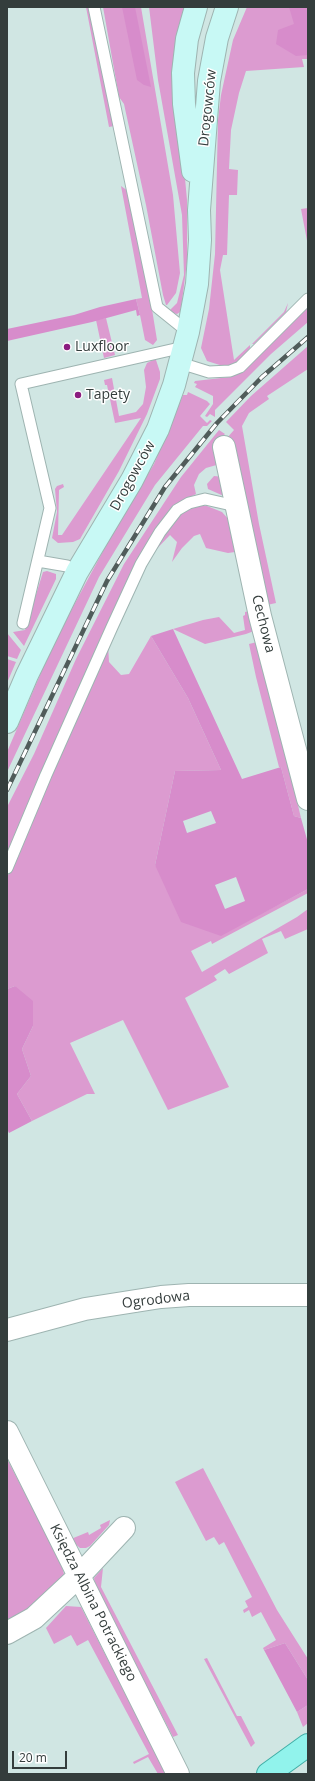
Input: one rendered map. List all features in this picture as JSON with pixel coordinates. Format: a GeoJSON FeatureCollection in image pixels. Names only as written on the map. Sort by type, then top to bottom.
{"type":"FeatureCollection","features":[{"type":"Feature","properties":{"kind":"main road"},"geometry":{"type":"LineString","coordinates":[[268,1774],[308,1745]]}},
{"type":"Feature","properties":{"kind":"street","name":"Drogowców"},"geometry":{"type":"LineString","coordinates":[[7,722],[27,675],[77,572],[132,480],[158,429],[174,385],[184,347],[197,284],[200,240],[199,210],[185,110],[183,73],[187,39],[196,7]]}},
{"type":"Feature","properties":{"kind":"street","name":"Drogowców"},"geometry":{"type":"LineString","coordinates":[[199,210],[209,81],[217,38],[227,7]]}},
{"type":"Feature","properties":{"kind":"street","name":"Cechowa"},"geometry":{"type":"LineString","coordinates":[[224,447],[260,616],[308,799]]}},
{"type":"Feature","properties":{"kind":"street","name":"Ogrodowa"},"geometry":{"type":"LineString","coordinates":[[7,1330],[85,1309],[161,1297],[189,1294],[308,1295]]}},
{"type":"Feature","properties":{"kind":"street","name":"Księdza Albina Potrackiego"},"geometry":{"type":"LineString","coordinates":[[7,1432],[178,1774]]}},
{"type":"Feature","properties":{"kind":"street"},"geometry":{"type":"LineString","coordinates":[[7,1633],[34,1618],[79,1576],[124,1528]]}},
{"type":"Feature","properties":{"kind":"lane"},"geometry":{"type":"LineString","coordinates":[[94,7],[157,307],[184,347],[209,372],[230,371],[240,367],[308,299]]}},
{"type":"Feature","properties":{"kind":"lane"},"geometry":{"type":"LineString","coordinates":[[23,623],[50,508],[21,384],[184,347]]}},
{"type":"Feature","properties":{"kind":"lane"},"geometry":{"type":"LineString","coordinates":[[7,868],[97,660],[141,564],[160,532],[177,510],[189,503],[205,499],[236,506]]}},
{"type":"Feature","properties":{"kind":"lane"},"geometry":{"type":"LineString","coordinates":[[38,560],[67,566],[77,572]]}},
{"type":"Feature","properties":{"kind":"shaded area"},"geometry":{"type":"Polygon","coordinates":[[[86,7],[88,7],[114,126],[109,127],[86,7]]]}},
{"type":"Feature","properties":{"kind":"shaded area"},"geometry":{"type":"Polygon","coordinates":[[[103,7],[141,7],[173,195],[180,273],[176,293],[167,305],[163,295],[146,205],[124,104],[119,97],[103,7]]]}},
{"type":"Feature","properties":{"kind":"shaded area"},"geometry":{"type":"Polygon","coordinates":[[[122,7],[135,7],[151,87],[144,85],[137,80],[122,7]]]}},
{"type":"Feature","properties":{"kind":"shaded area"},"geometry":{"type":"Polygon","coordinates":[[[149,7],[186,7],[179,25],[174,51],[173,97],[183,157],[187,200],[187,262],[180,312],[177,314],[169,311],[177,303],[184,275],[182,215],[158,80],[149,7]]]}},
{"type":"Feature","properties":{"kind":"shaded area"},"geometry":{"type":"Polygon","coordinates":[[[247,7],[308,7],[308,59],[302,59],[304,67],[246,71],[239,93],[231,130],[229,169],[238,170],[237,195],[229,195],[227,255],[223,255],[220,270],[234,360],[250,345],[250,348],[239,361],[223,366],[207,361],[201,348],[209,309],[215,254],[218,120],[221,95],[233,40],[247,7]]]}},
{"type":"Feature","properties":{"kind":"shaded area"},"geometry":{"type":"Polygon","coordinates":[[[289,7],[308,7],[308,55],[296,56],[276,44],[278,30],[294,24],[289,7]]]}},
{"type":"Feature","properties":{"kind":"shaded area"},"geometry":{"type":"Polygon","coordinates":[[[121,186],[128,191],[150,297],[157,340],[153,345],[145,340],[136,299],[142,298],[121,186]]]}},
{"type":"Feature","properties":{"kind":"shaded area"},"geometry":{"type":"Polygon","coordinates":[[[308,208],[308,246],[301,209],[308,208]]]}},
{"type":"Feature","properties":{"kind":"shaded area"},"geometry":{"type":"Polygon","coordinates":[[[136,299],[140,315],[137,316],[136,310],[92,322],[7,341],[7,329],[74,315],[100,307],[136,299]]]}},
{"type":"Feature","properties":{"kind":"shaded area"},"geometry":{"type":"Polygon","coordinates":[[[288,303],[286,312],[254,344],[252,344],[284,312],[288,303]]]}},
{"type":"Feature","properties":{"kind":"shaded area"},"geometry":{"type":"Polygon","coordinates":[[[308,305],[308,322],[271,354],[215,410],[215,417],[210,414],[207,417],[205,416],[213,404],[213,396],[195,387],[197,384],[194,383],[195,381],[230,377],[243,372],[308,305]]]}},
{"type":"Feature","properties":{"kind":"shaded area"},"geometry":{"type":"Polygon","coordinates":[[[106,318],[115,355],[104,358],[96,320],[106,318]]]}},
{"type":"Feature","properties":{"kind":"shaded area"},"geometry":{"type":"Polygon","coordinates":[[[308,346],[308,369],[267,396],[269,399],[249,413],[242,426],[259,524],[276,603],[267,605],[227,438],[234,430],[226,422],[251,396],[308,346]]]}},
{"type":"Feature","properties":{"kind":"shaded area"},"geometry":{"type":"Polygon","coordinates":[[[156,360],[160,372],[160,379],[147,414],[119,471],[80,539],[73,542],[58,543],[52,538],[57,512],[55,489],[57,486],[63,484],[64,487],[59,490],[58,535],[62,535],[141,418],[115,423],[107,385],[105,385],[104,380],[112,378],[119,416],[136,412],[143,404],[146,387],[144,370],[147,363],[156,360]]]}},
{"type":"Feature","properties":{"kind":"shaded area"},"geometry":{"type":"Polygon","coordinates":[[[188,392],[210,404],[200,416],[207,423],[210,420],[212,421],[207,426],[203,426],[155,485],[99,577],[7,772],[7,752],[55,640],[108,542],[154,464],[183,395],[187,395],[188,392]]]}},
{"type":"Feature","properties":{"kind":"shaded area"},"geometry":{"type":"Polygon","coordinates":[[[219,430],[225,434],[216,443],[220,464],[206,468],[199,474],[194,485],[196,494],[181,502],[171,512],[7,859],[7,807],[34,754],[76,659],[124,564],[181,477],[219,430]]]}},
{"type":"Feature","properties":{"kind":"shaded area"},"geometry":{"type":"Polygon","coordinates":[[[214,476],[224,477],[226,497],[208,489],[207,484],[214,476]]]}},
{"type":"Feature","properties":{"kind":"shaded area"},"geometry":{"type":"Polygon","coordinates":[[[195,505],[207,506],[222,512],[230,521],[235,552],[228,553],[206,548],[200,534],[194,536],[182,548],[172,562],[177,542],[170,535],[149,557],[167,529],[182,511],[195,505]]]}},
{"type":"Feature","properties":{"kind":"shaded area"},"geometry":{"type":"Polygon","coordinates":[[[47,571],[56,574],[56,579],[24,646],[13,632],[25,630],[43,572],[47,571]]]}},
{"type":"Feature","properties":{"kind":"shaded area"},"geometry":{"type":"Polygon","coordinates":[[[249,611],[254,631],[205,644],[173,629],[219,617],[234,633],[245,630],[243,616],[245,615],[245,612],[249,611]]]}},
{"type":"Feature","properties":{"kind":"shaded area"},"geometry":{"type":"Polygon","coordinates":[[[173,629],[242,779],[281,767],[294,816],[301,818],[308,843],[308,889],[221,936],[181,922],[155,865],[175,771],[221,770],[188,698],[151,636],[173,629]],[[211,811],[183,821],[187,833],[216,823],[211,811]],[[236,877],[215,885],[225,909],[245,901],[236,877]]]}},
{"type":"Feature","properties":{"kind":"shaded area"},"geometry":{"type":"Polygon","coordinates":[[[7,633],[21,650],[17,659],[7,656],[7,633]]]}},
{"type":"Feature","properties":{"kind":"shaded area"},"geometry":{"type":"Polygon","coordinates":[[[151,636],[188,698],[221,770],[175,771],[155,865],[221,935],[308,889],[308,893],[212,944],[211,941],[191,951],[202,972],[297,917],[308,909],[308,929],[285,939],[281,931],[262,939],[268,953],[229,974],[225,969],[214,976],[217,980],[185,998],[229,1087],[168,1110],[123,1020],[70,1043],[95,1094],[87,1094],[32,1121],[17,1094],[31,1076],[22,1049],[33,1026],[15,986],[7,989],[7,877],[19,855],[45,786],[108,645],[109,662],[121,675],[129,674],[151,636]]]}},
{"type":"Feature","properties":{"kind":"shaded area"},"geometry":{"type":"Polygon","coordinates":[[[257,642],[278,720],[301,818],[294,816],[281,767],[279,767],[256,677],[249,644],[257,642]]]}},
{"type":"Feature","properties":{"kind":"shaded area"},"geometry":{"type":"Polygon","coordinates":[[[7,659],[16,662],[7,683],[7,659]]]}},
{"type":"Feature","properties":{"kind":"shaded area"},"geometry":{"type":"Polygon","coordinates":[[[15,986],[33,1001],[33,1026],[22,1049],[31,1076],[17,1094],[32,1121],[9,1133],[7,1129],[7,989],[15,986]]]}},
{"type":"Feature","properties":{"kind":"shaded area"},"geometry":{"type":"Polygon","coordinates":[[[7,1459],[61,1563],[64,1574],[63,1580],[54,1589],[7,1625],[7,1459]]]}},
{"type":"Feature","properties":{"kind":"shaded area"},"geometry":{"type":"Polygon","coordinates":[[[203,1468],[277,1610],[308,1659],[308,1680],[285,1643],[264,1650],[263,1648],[276,1640],[261,1612],[252,1617],[249,1610],[244,1613],[243,1610],[248,1607],[245,1601],[252,1597],[224,1542],[219,1545],[214,1537],[206,1541],[175,1482],[203,1468]]]}},
{"type":"Feature","properties":{"kind":"shaded area"},"geometry":{"type":"Polygon","coordinates":[[[110,1520],[109,1525],[90,1546],[86,1548],[80,1548],[71,1539],[88,1532],[89,1535],[101,1528],[100,1525],[110,1520]]]}},
{"type":"Feature","properties":{"kind":"shaded area"},"geometry":{"type":"Polygon","coordinates":[[[103,1568],[101,1587],[178,1735],[173,1737],[95,1586],[94,1578],[103,1568]]]}},
{"type":"Feature","properties":{"kind":"shaded area"},"geometry":{"type":"Polygon","coordinates":[[[66,1606],[81,1607],[166,1774],[158,1774],[148,1757],[134,1764],[133,1762],[149,1754],[88,1640],[77,1646],[71,1635],[54,1644],[46,1628],[66,1606]]]}},
{"type":"Feature","properties":{"kind":"shaded area"},"geometry":{"type":"Polygon","coordinates":[[[285,1643],[308,1680],[308,1705],[297,1712],[264,1650],[285,1643]]]}},
{"type":"Feature","properties":{"kind":"shaded area"},"geometry":{"type":"Polygon","coordinates":[[[207,1658],[237,1716],[241,1716],[255,1743],[251,1747],[204,1659],[207,1658]]]}},
{"type":"Feature","properties":{"kind":"shaded area"},"geometry":{"type":"Polygon","coordinates":[[[308,1705],[308,1723],[303,1727],[297,1712],[308,1705]]]}},
{"type":"Feature","properties":{"kind":"railway"},"geometry":{"type":"LineString","coordinates":[[7,790],[107,581],[165,487],[217,423],[262,377],[308,337]]}},
{"type":"Feature","properties":{"kind":"place","name":"Luxfloor"},"geometry":{"type":"Point","coordinates":[67,347]}},
{"type":"Feature","properties":{"kind":"place","name":"Tapety"},"geometry":{"type":"Point","coordinates":[78,395]}}]}
